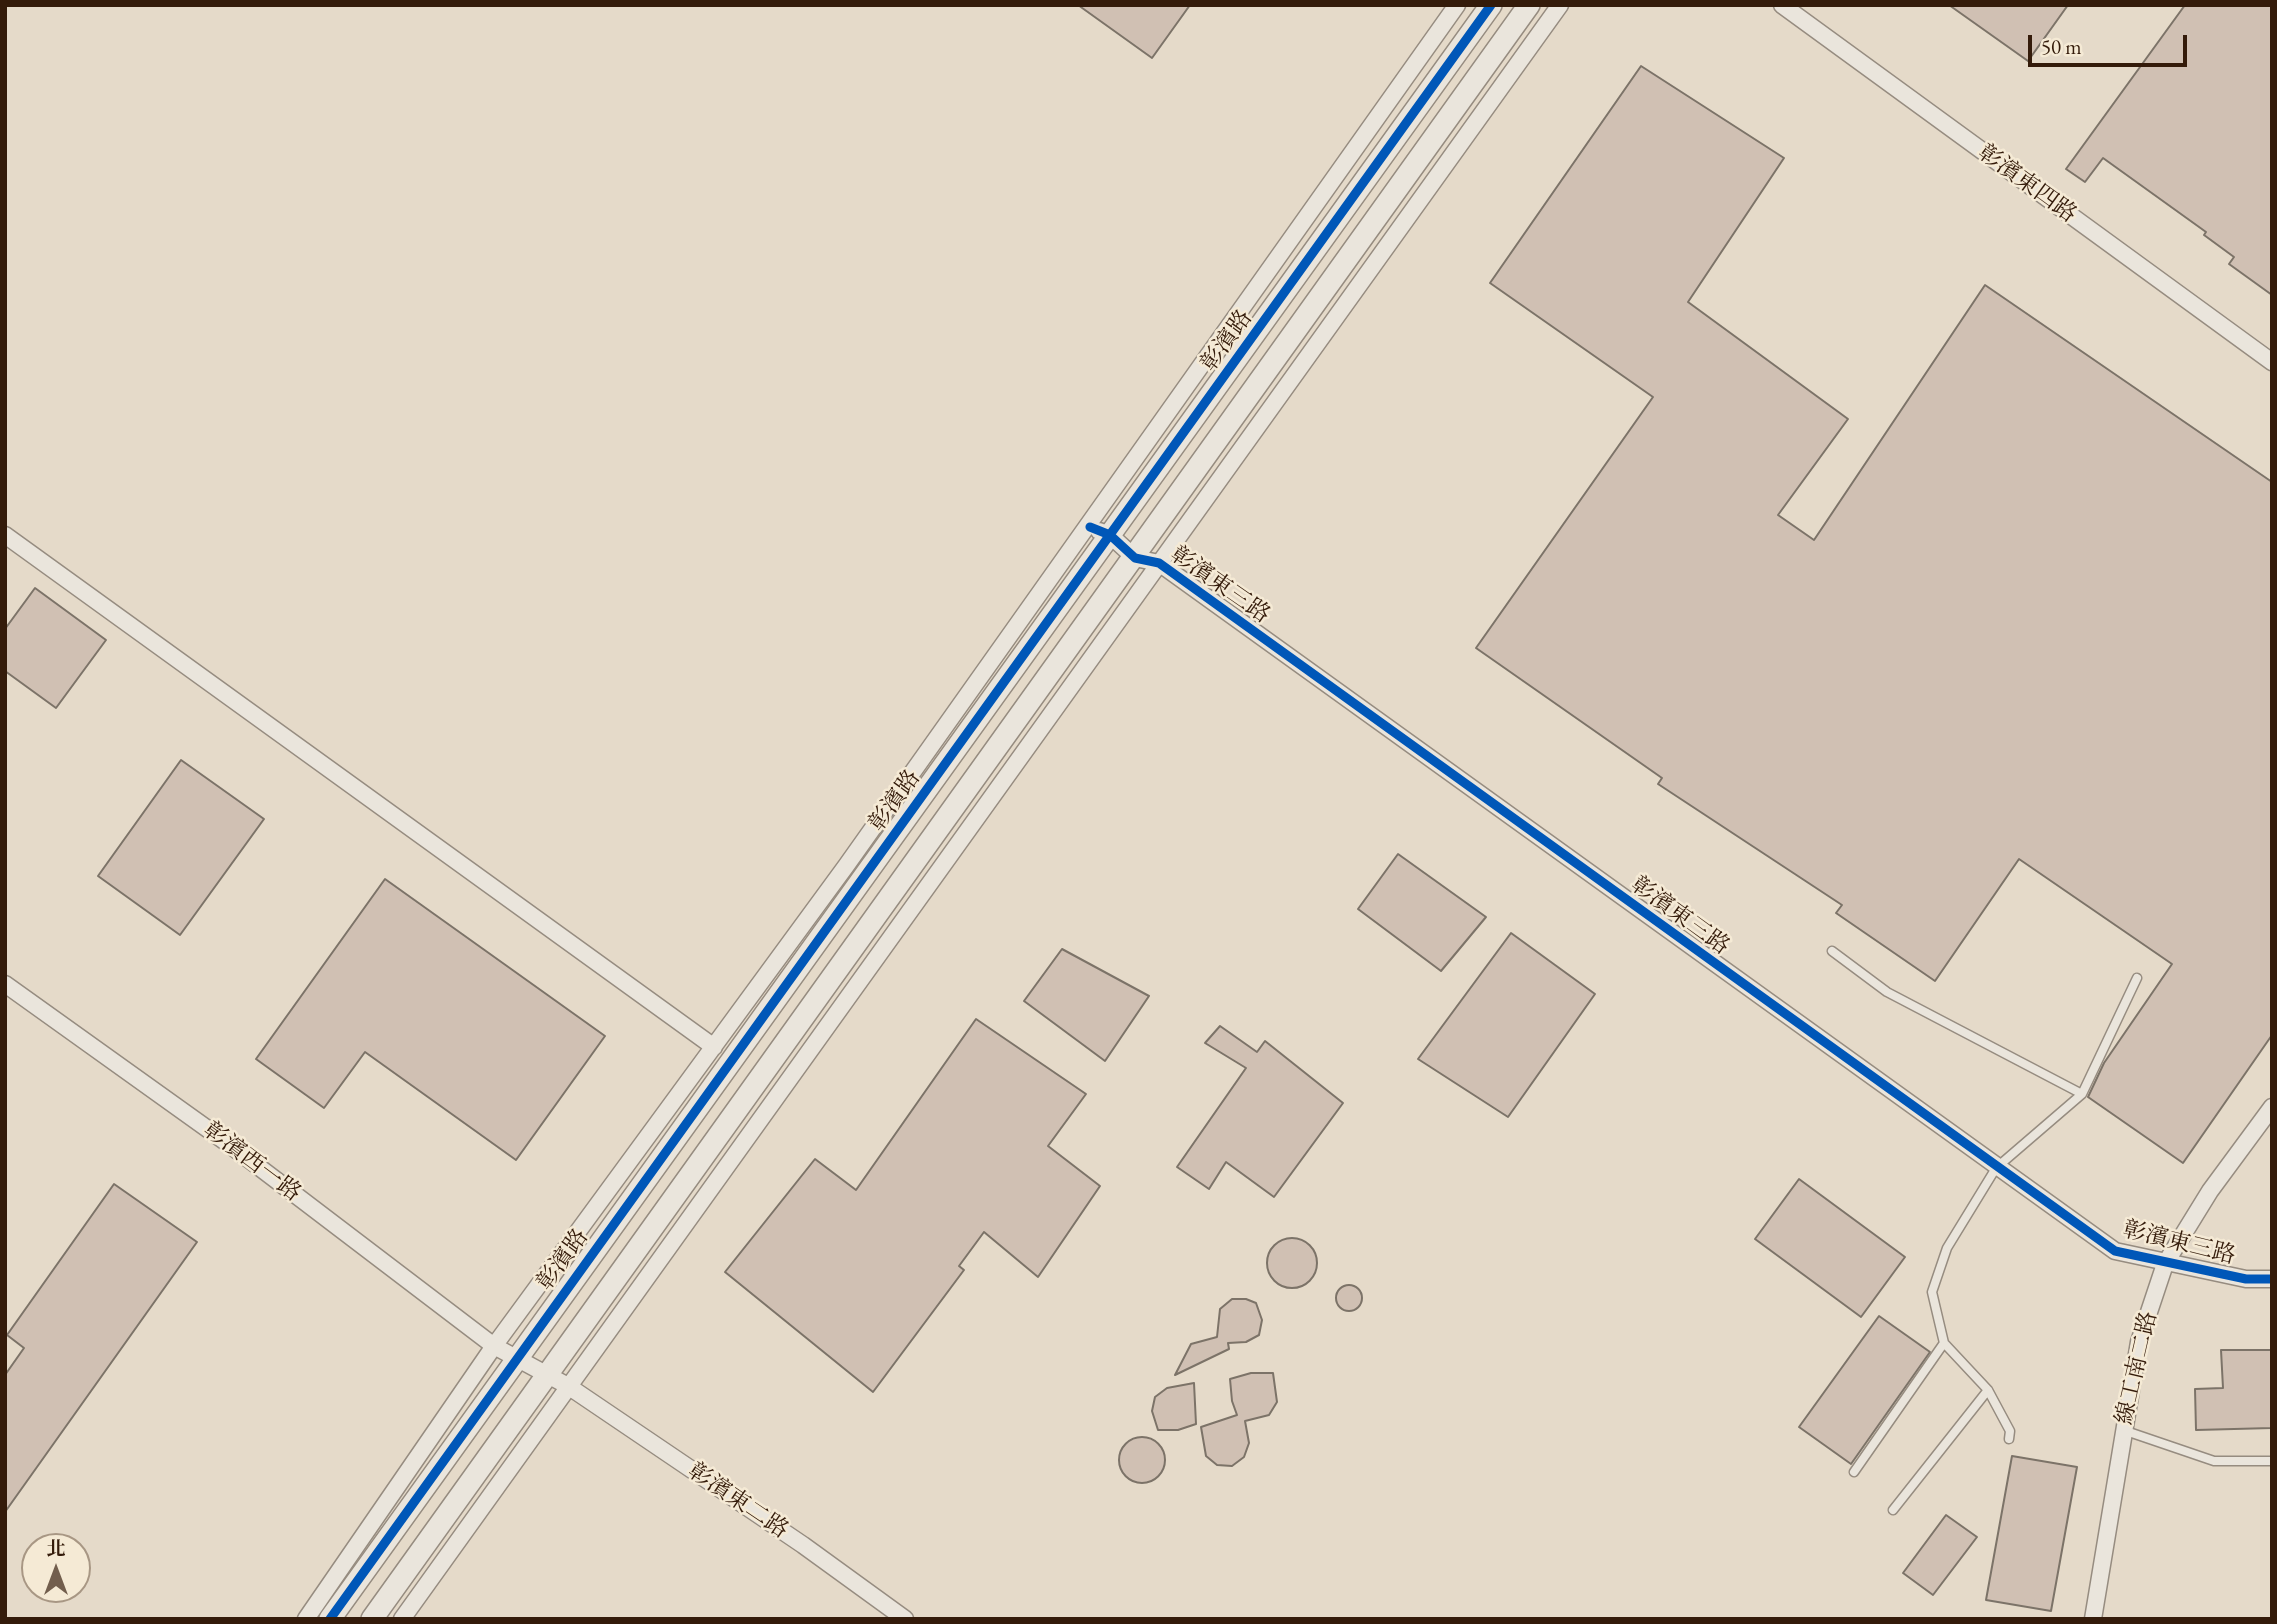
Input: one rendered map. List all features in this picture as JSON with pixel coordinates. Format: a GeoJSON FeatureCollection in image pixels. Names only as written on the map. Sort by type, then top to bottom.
{"type":"FeatureCollection","features":[{"type":"Feature","properties":{"kind":"street","name":"彰濱路"},"geometry":{"type":"LineString","coordinates":[[306,1619],[494,1346],[1090,527],[1457,5]]}},
{"type":"Feature","properties":{"kind":"street","name":"彰濱路"},"geometry":{"type":"LineString","coordinates":[[330,1619],[1492,5]]}},
{"type":"Feature","properties":{"kind":"street"},"geometry":{"type":"LineString","coordinates":[[372,1619],[1530,5]]}},
{"type":"Feature","properties":{"kind":"street"},"geometry":{"type":"LineString","coordinates":[[402,1619],[1560,5]]}},
{"type":"Feature","properties":{"kind":"street","name":"彰濱東四路"},"geometry":{"type":"LineString","coordinates":[[1782,5],[2272,362]]}},
{"type":"Feature","properties":{"kind":"street","name":"彰濱東三路"},"geometry":{"type":"LineString","coordinates":[[1090,527],[1111,535],[1135,558],[1159,563],[1996,1168],[2056,1207],[2115,1251],[2165,1264],[2245,1279],[2272,1279]]}},
{"type":"Feature","properties":{"kind":"street"},"geometry":{"type":"LineString","coordinates":[[5,535],[714,1047]]}},
{"type":"Feature","properties":{"kind":"street","name":"彰濱西一路"},"geometry":{"type":"LineString","coordinates":[[5,984],[230,1145],[494,1346],[516,1358]]}},
{"type":"Feature","properties":{"kind":"street","name":"線工南二路"},"geometry":{"type":"LineString","coordinates":[[2093,1619],[2138,1342],[2165,1264],[2210,1191],[2272,1107]]}},
{"type":"Feature","properties":{"kind":"street","name":"彰濱東二路"},"geometry":{"type":"LineString","coordinates":[[516,1358],[568,1386],[803,1545],[905,1619]]}},
{"type":"Feature","properties":{"kind":"lane"},"geometry":{"type":"LineString","coordinates":[[1832,951],[1887,992],[2082,1094]]}},
{"type":"Feature","properties":{"kind":"lane"},"geometry":{"type":"LineString","coordinates":[[2009,1440],[2010,1432],[1988,1390],[1944,1343],[1932,1292],[1947,1248],[1996,1168],[2082,1094],[2137,978]]}},
{"type":"Feature","properties":{"kind":"lane"},"geometry":{"type":"LineString","coordinates":[[1854,1472],[1944,1343]]}},
{"type":"Feature","properties":{"kind":"lane"},"geometry":{"type":"LineString","coordinates":[[1893,1510],[1988,1390]]}},
{"type":"Feature","properties":{"kind":"lane"},"geometry":{"type":"LineString","coordinates":[[2123,1430],[2214,1461],[2272,1461]]}},
{"type":"Feature","properties":{"kind":"building"},"geometry":{"type":"Polygon","coordinates":[[[1078,5],[1190,5],[1152,58],[1078,5]]]}},
{"type":"Feature","properties":{"kind":"building"},"geometry":{"type":"Polygon","coordinates":[[[1949,5],[2068,5],[2028,61],[1949,5]]]}},
{"type":"Feature","properties":{"kind":"building"},"geometry":{"type":"Polygon","coordinates":[[[2185,5],[2272,5],[2272,295],[2229,264],[2234,257],[2204,235],[2206,232],[2103,158],[2085,182],[2066,169],[2185,5]]]}},
{"type":"Feature","properties":{"kind":"building"},"geometry":{"type":"Polygon","coordinates":[[[1641,66],[1784,158],[1688,302],[1848,419],[1778,515],[1814,540],[1985,285],[2272,482],[2272,1035],[2183,1163],[2088,1097],[2104,1063],[2172,964],[2019,859],[1935,981],[1836,913],[1842,905],[1658,784],[1662,778],[1476,648],[1653,397],[1490,283],[1641,66]]]}},
{"type":"Feature","properties":{"kind":"building"},"geometry":{"type":"Polygon","coordinates":[[[35,588],[106,640],[56,708],[5,671],[5,629],[35,588]]]}},
{"type":"Feature","properties":{"kind":"building"},"geometry":{"type":"Polygon","coordinates":[[[181,760],[264,819],[180,935],[98,876],[181,760]]]}},
{"type":"Feature","properties":{"kind":"building"},"geometry":{"type":"Polygon","coordinates":[[[1398,854],[1486,917],[1441,971],[1358,909],[1398,854]]]}},
{"type":"Feature","properties":{"kind":"building"},"geometry":{"type":"Polygon","coordinates":[[[385,879],[605,1036],[516,1160],[365,1052],[324,1108],[256,1059],[385,879]]]}},
{"type":"Feature","properties":{"kind":"building"},"geometry":{"type":"Polygon","coordinates":[[[1511,933],[1595,994],[1508,1117],[1418,1059],[1511,933]]]}},
{"type":"Feature","properties":{"kind":"building"},"geometry":{"type":"Polygon","coordinates":[[[1062,949],[1149,996],[1105,1061],[1024,1001],[1062,949]]]}},
{"type":"Feature","properties":{"kind":"building"},"geometry":{"type":"Polygon","coordinates":[[[976,1019],[1086,1094],[1048,1146],[1100,1186],[1038,1277],[984,1232],[959,1266],[964,1270],[873,1392],[725,1272],[815,1159],[856,1190],[976,1019]]]}},
{"type":"Feature","properties":{"kind":"building"},"geometry":{"type":"Polygon","coordinates":[[[1220,1026],[1257,1052],[1265,1041],[1343,1103],[1274,1197],[1226,1162],[1209,1189],[1177,1167],[1246,1068],[1205,1043],[1220,1026]]]}},
{"type":"Feature","properties":{"kind":"building"},"geometry":{"type":"Polygon","coordinates":[[[1799,1179],[1905,1257],[1861,1317],[1755,1239],[1799,1179]]]}},
{"type":"Feature","properties":{"kind":"building"},"geometry":{"type":"Polygon","coordinates":[[[114,1184],[197,1242],[5,1512],[5,1375],[24,1348],[7,1335],[114,1184]]]}},
{"type":"Feature","properties":{"kind":"building"},"geometry":{"type":"Polygon","coordinates":[[[1292,1238],[1310,1245],[1317,1263],[1310,1281],[1292,1288],[1274,1281],[1267,1263],[1274,1245],[1292,1238]]]}},
{"type":"Feature","properties":{"kind":"building"},"geometry":{"type":"Polygon","coordinates":[[[1349,1285],[1359,1288],[1362,1298],[1359,1308],[1349,1311],[1339,1308],[1336,1298],[1339,1288],[1349,1285]]]}},
{"type":"Feature","properties":{"kind":"building"},"geometry":{"type":"Polygon","coordinates":[[[1232,1299],[1246,1299],[1256,1303],[1262,1320],[1259,1335],[1246,1342],[1228,1343],[1229,1349],[1175,1375],[1191,1344],[1217,1337],[1220,1309],[1232,1299]]]}},
{"type":"Feature","properties":{"kind":"building"},"geometry":{"type":"Polygon","coordinates":[[[1879,1316],[1930,1352],[1851,1464],[1799,1427],[1879,1316]]]}},
{"type":"Feature","properties":{"kind":"building"},"geometry":{"type":"Polygon","coordinates":[[[2221,1350],[2272,1350],[2272,1428],[2196,1430],[2195,1389],[2223,1388],[2221,1350]]]}},
{"type":"Feature","properties":{"kind":"building"},"geometry":{"type":"Polygon","coordinates":[[[1251,1373],[1273,1373],[1277,1402],[1269,1415],[1245,1421],[1249,1443],[1244,1457],[1232,1466],[1217,1465],[1206,1456],[1201,1427],[1237,1415],[1232,1401],[1230,1379],[1251,1373]]]}},
{"type":"Feature","properties":{"kind":"building"},"geometry":{"type":"Polygon","coordinates":[[[1194,1383],[1196,1424],[1178,1430],[1158,1430],[1152,1411],[1155,1397],[1167,1388],[1194,1383]]]}},
{"type":"Feature","properties":{"kind":"building"},"geometry":{"type":"Polygon","coordinates":[[[1142,1437],[1158,1444],[1165,1460],[1158,1476],[1142,1483],[1126,1476],[1119,1460],[1126,1444],[1142,1437]]]}},
{"type":"Feature","properties":{"kind":"building"},"geometry":{"type":"Polygon","coordinates":[[[2012,1456],[2077,1467],[2051,1611],[1986,1600],[2012,1456]]]}},
{"type":"Feature","properties":{"kind":"building"},"geometry":{"type":"Polygon","coordinates":[[[1946,1515],[1977,1537],[1933,1595],[1903,1573],[1946,1515]]]}},
{"type":"Feature","properties":{"kind":"cycle path"},"geometry":{"type":"LineString","coordinates":[[330,1619],[1491,5]]}},
{"type":"Feature","properties":{"kind":"cycle path"},"geometry":{"type":"LineString","coordinates":[[1090,527],[1110,535],[1135,558],[1159,563],[2115,1251],[2246,1279],[2272,1279]]}}]}
